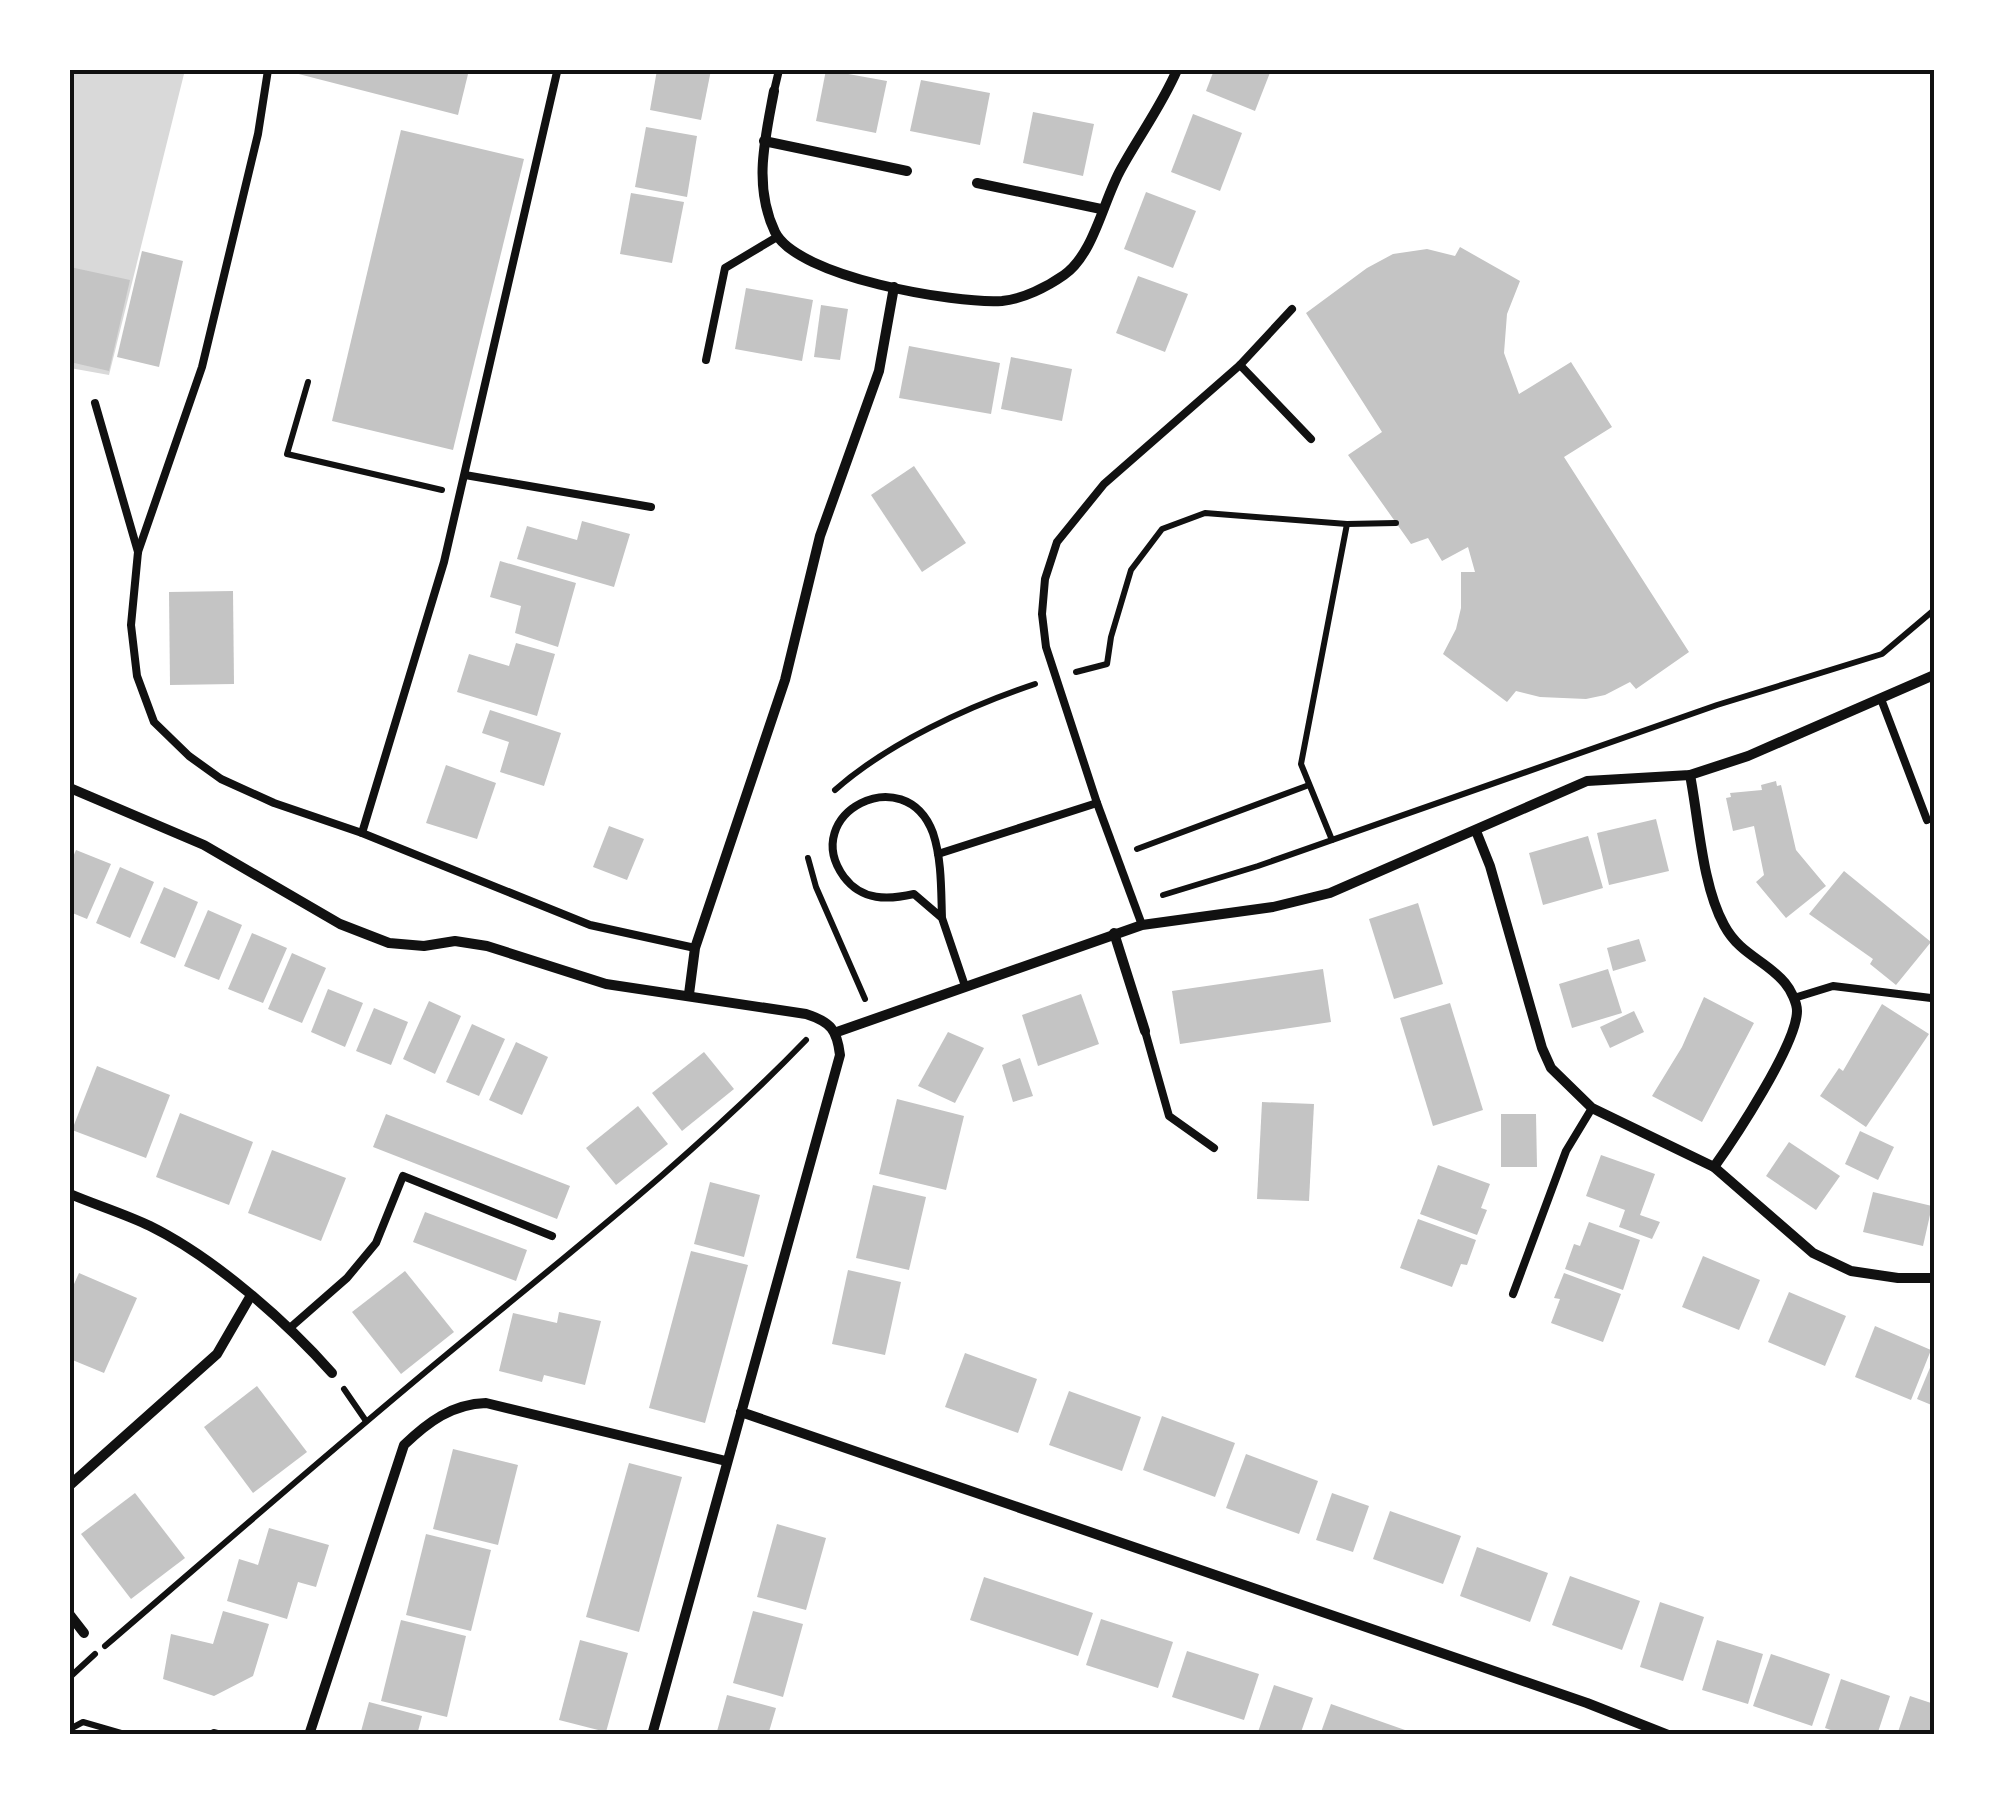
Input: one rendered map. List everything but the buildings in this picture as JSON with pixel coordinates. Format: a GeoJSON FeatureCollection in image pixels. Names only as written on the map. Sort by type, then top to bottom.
{"type":"FeatureCollection","features":[{"type":"Feature","properties":{"kind":"street"},"geometry":{"type":"LineString","coordinates":[[774,92],[760,182],[777,237],[832,272],[963,300],[1005,301],[1038,290],[1068,273],[1087,249],[1102,209],[1177,70]]}},
{"type":"Feature","properties":{"kind":"street"},"geometry":{"type":"LineString","coordinates":[[764,141],[907,171]]}},
{"type":"Feature","properties":{"kind":"street"},"geometry":{"type":"LineString","coordinates":[[977,182],[1102,209]]}},
{"type":"Feature","properties":{"kind":"street"},"geometry":{"type":"LineString","coordinates":[[689,994],[695,948],[785,680],[820,536],[879,371],[894,287]]}},
{"type":"Feature","properties":{"kind":"street"},"geometry":{"type":"LineString","coordinates":[[837,1032],[1142,924],[1273,907],[1330,893],[1587,782],[1690,775],[1748,756],[1934,676]]}},
{"type":"Feature","properties":{"kind":"street"},"geometry":{"type":"LineString","coordinates":[[1690,775],[1711,890],[1723,924],[1742,950],[1785,982],[1797,1011],[1763,1091],[1714,1167]]}},
{"type":"Feature","properties":{"kind":"street"},"geometry":{"type":"LineString","coordinates":[[70,788],[204,845],[340,924],[388,943],[424,946],[456,941],[487,946],[606,984],[806,1014],[826,1020],[837,1032],[840,1055],[652,1735]]}},
{"type":"Feature","properties":{"kind":"street"},"geometry":{"type":"LineString","coordinates":[[1476,831],[1551,1068],[1592,1108],[1714,1167],[1813,1253],[1852,1271],[1898,1278],[1934,1278]]}},
{"type":"Feature","properties":{"kind":"street"},"geometry":{"type":"LineString","coordinates":[[1114,933],[1144,1031]]}},
{"type":"Feature","properties":{"kind":"street"},"geometry":{"type":"LineString","coordinates":[[70,1194],[150,1226],[209,1262],[291,1327],[332,1373]]}},
{"type":"Feature","properties":{"kind":"street"},"geometry":{"type":"LineString","coordinates":[[70,1485],[217,1354],[250,1297]]}},
{"type":"Feature","properties":{"kind":"street"},"geometry":{"type":"LineString","coordinates":[[309,1735],[404,1444],[424,1425],[465,1404],[486,1404],[726,1461]]}},
{"type":"Feature","properties":{"kind":"street"},"geometry":{"type":"LineString","coordinates":[[741,1412],[1586,1703],[1668,1735]]}},
{"type":"Feature","properties":{"kind":"street"},"geometry":{"type":"LineString","coordinates":[[70,1615],[84,1633]]}},
{"type":"Feature","properties":{"kind":"lane"},"geometry":{"type":"LineString","coordinates":[[268,70],[258,134],[202,368],[138,552],[131,626],[137,676],[154,722],[188,756],[221,779],[274,803],[590,925],[695,948]]}},
{"type":"Feature","properties":{"kind":"lane"},"geometry":{"type":"LineString","coordinates":[[774,92],[779,70]]}},
{"type":"Feature","properties":{"kind":"lane"},"geometry":{"type":"LineString","coordinates":[[362,834],[444,562],[557,72]]}},
{"type":"Feature","properties":{"kind":"lane"},"geometry":{"type":"LineString","coordinates":[[706,360],[725,268],[777,237]]}},
{"type":"Feature","properties":{"kind":"lane"},"geometry":{"type":"LineString","coordinates":[[1142,924],[1046,647],[1042,614],[1045,579],[1057,542],[1104,484],[1240,365],[1292,309]]}},
{"type":"Feature","properties":{"kind":"lane"},"geometry":{"type":"LineString","coordinates":[[1240,365],[1311,439]]}},
{"type":"Feature","properties":{"kind":"lane"},"geometry":{"type":"LineString","coordinates":[[95,404],[138,552]]}},
{"type":"Feature","properties":{"kind":"lane"},"geometry":{"type":"LineString","coordinates":[[464,475],[651,507]]}},
{"type":"Feature","properties":{"kind":"lane"},"geometry":{"type":"LineString","coordinates":[[1882,699],[1926,820]]}},
{"type":"Feature","properties":{"kind":"lane"},"geometry":{"type":"LineString","coordinates":[[942,918],[914,894],[891,900],[875,898],[848,882],[836,864],[832,848],[842,817],[857,805],[886,796],[904,799],[920,812],[932,831],[938,854],[942,918],[965,986]]}},
{"type":"Feature","properties":{"kind":"lane"},"geometry":{"type":"LineString","coordinates":[[938,854],[1097,803]]}},
{"type":"Feature","properties":{"kind":"lane"},"geometry":{"type":"LineString","coordinates":[[1794,998],[1833,986],[1931,998]]}},
{"type":"Feature","properties":{"kind":"lane"},"geometry":{"type":"LineString","coordinates":[[1144,1031],[1170,1116],[1214,1148]]}},
{"type":"Feature","properties":{"kind":"lane"},"geometry":{"type":"LineString","coordinates":[[1513,1294],[1566,1150],[1592,1108]]}},
{"type":"Feature","properties":{"kind":"lane"},"geometry":{"type":"LineString","coordinates":[[291,1327],[348,1278],[376,1243],[403,1176],[552,1236]]}},
{"type":"Feature","properties":{"kind":"path"},"geometry":{"type":"LineString","coordinates":[[308,382],[288,454],[430,488]]}},
{"type":"Feature","properties":{"kind":"path"},"geometry":{"type":"LineString","coordinates":[[1332,840],[1301,764],[1347,524]]}},
{"type":"Feature","properties":{"kind":"path"},"geometry":{"type":"LineString","coordinates":[[1133,905],[1717,705],[1882,654],[1934,610]]}},
{"type":"Feature","properties":{"kind":"path"},"geometry":{"type":"LineString","coordinates":[[1116,857],[1310,785]]}},
{"type":"Feature","properties":{"kind":"path"},"geometry":{"type":"LineString","coordinates":[[70,1677],[366,1421],[616,1214],[773,1074],[826,1020]]}},
{"type":"Feature","properties":{"kind":"path"},"geometry":{"type":"LineString","coordinates":[[332,1373],[366,1421]]}},
{"type":"Feature","properties":{"kind":"path"},"geometry":{"type":"LineString","coordinates":[[70,1728],[84,1722],[128,1735]]}},
{"type":"Feature","properties":{"kind":"shaded area"},"geometry":{"type":"Polygon","coordinates":[[[70,70],[185,70],[109,375],[70,368],[70,70]]]}}]}
